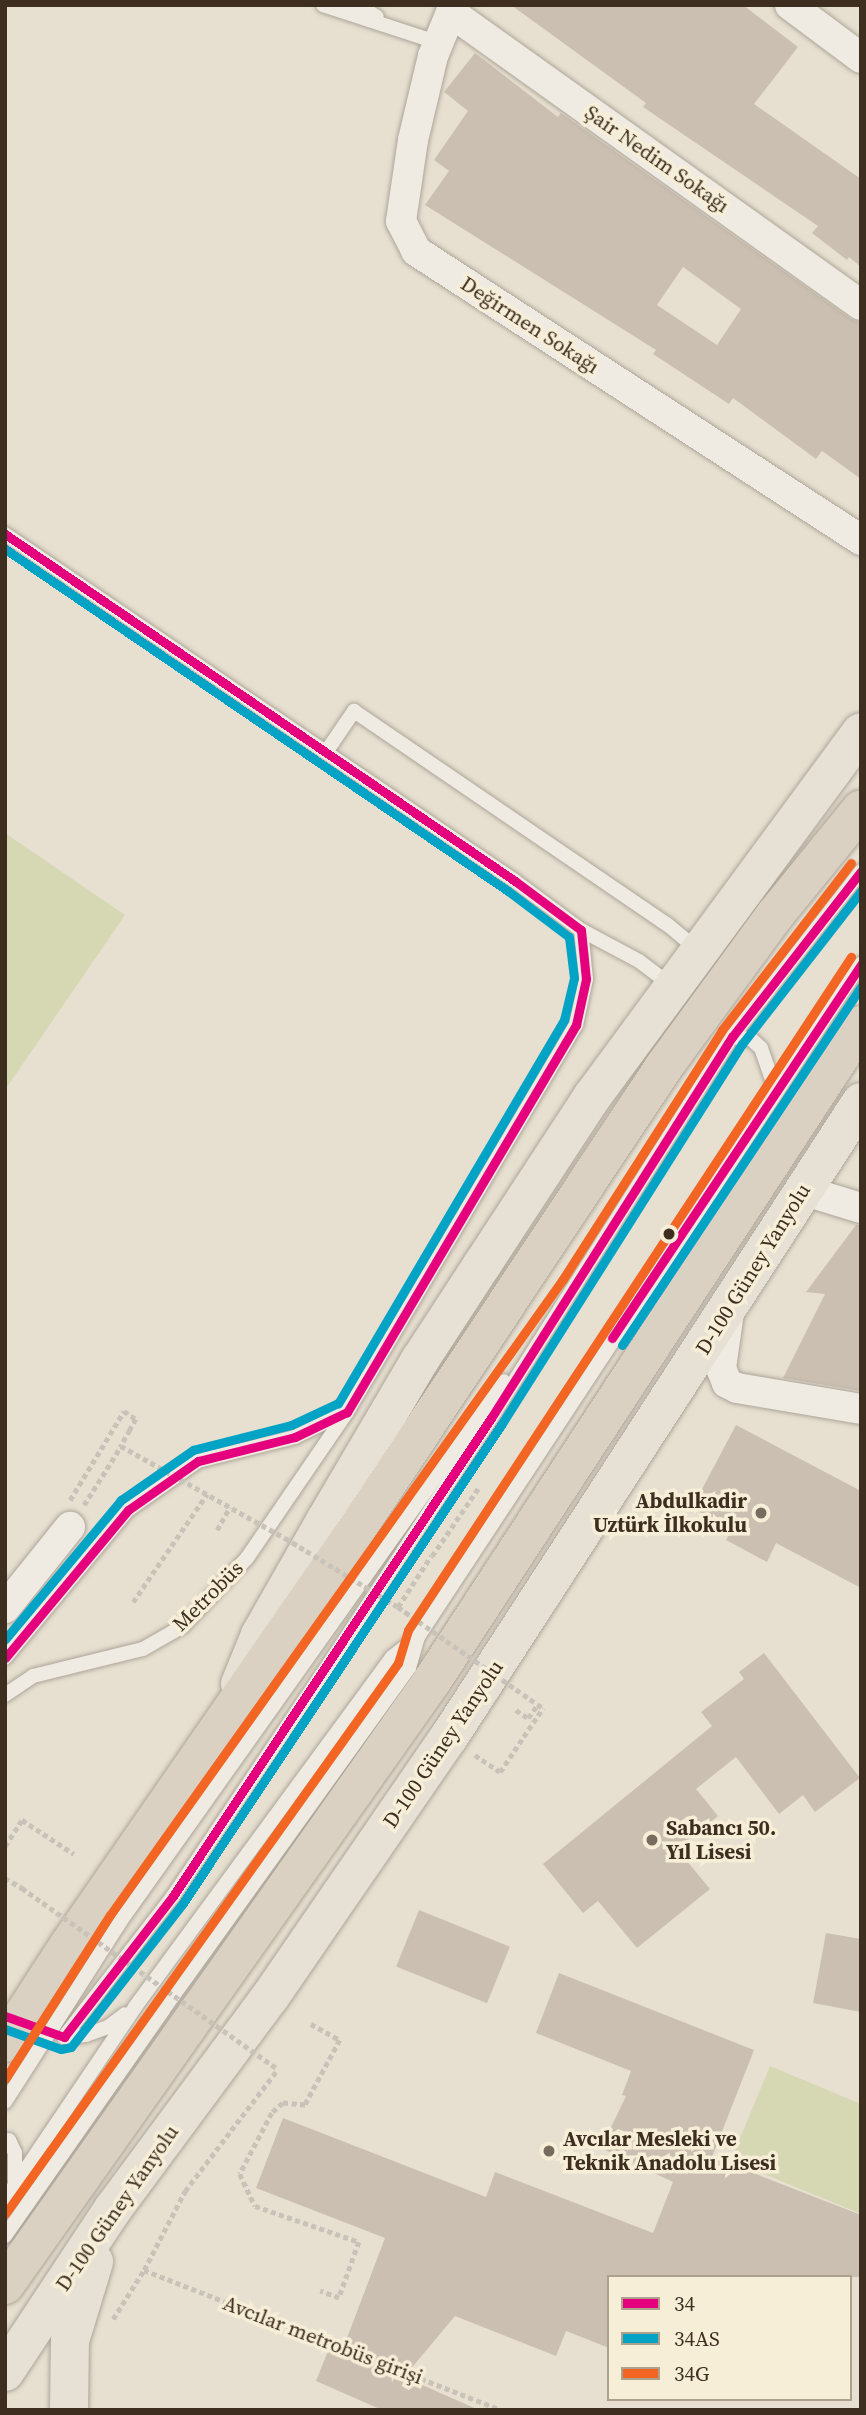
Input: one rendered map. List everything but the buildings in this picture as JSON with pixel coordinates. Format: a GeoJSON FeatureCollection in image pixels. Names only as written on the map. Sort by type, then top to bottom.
{"type":"FeatureCollection","features":[{"type":"Feature","properties":{"kind":"highway"},"geometry":{"type":"LineString","coordinates":[[5,2043],[68,1946],[351,1538],[663,1068],[775,915],[861,809]]}},
{"type":"Feature","properties":{"kind":"highway"},"geometry":{"type":"LineString","coordinates":[[5,2285],[432,1681],[861,1026]]}},
{"type":"Feature","properties":{"kind":"highway"},"geometry":{"type":"LineString","coordinates":[[5,2013],[68,1946]]}},
{"type":"Feature","properties":{"kind":"main road"},"geometry":{"type":"LineString","coordinates":[[228,1715],[260,1635],[420,1360],[592,1097],[861,732]]}},
{"type":"Feature","properties":{"kind":"main road","name":"D-100 Güney Yanyolu"},"geometry":{"type":"LineString","coordinates":[[5,2372],[113,2209],[270,1997],[449,1737],[861,1102]]}},
{"type":"Feature","properties":{"kind":"main road"},"geometry":{"type":"LineString","coordinates":[[69,2410],[70,2341],[79,2303],[113,2209]]}},
{"type":"Feature","properties":{"kind":"street"},"geometry":{"type":"LineString","coordinates":[[789,5],[861,58]]}},
{"type":"Feature","properties":{"kind":"street","name":"Değirmen Sokağı"},"geometry":{"type":"LineString","coordinates":[[453,9],[433,56],[413,140],[401,221],[416,251],[861,540]]}},
{"type":"Feature","properties":{"kind":"street","name":"Şair Nedim Sokağı"},"geometry":{"type":"LineString","coordinates":[[453,9],[861,305]]}},
{"type":"Feature","properties":{"kind":"street"},"geometry":{"type":"LineString","coordinates":[[802,1190],[861,1208]]}},
{"type":"Feature","properties":{"kind":"street"},"geometry":{"type":"LineString","coordinates":[[730,1306],[721,1368],[727,1383],[737,1388],[861,1409]]}},
{"type":"Feature","properties":{"kind":"street"},"geometry":{"type":"LineString","coordinates":[[5,1608],[70,1527]]}},
{"type":"Feature","properties":{"kind":"lane"},"geometry":{"type":"LineString","coordinates":[[323,5],[439,43]]}},
{"type":"Feature","properties":{"kind":"lane"},"geometry":{"type":"LineString","coordinates":[[358,5],[397,29]]}},
{"type":"Feature","properties":{"kind":"lane"},"geometry":{"type":"LineString","coordinates":[[5,534],[515,881],[581,930],[639,961],[672,986]]}},
{"type":"Feature","properties":{"kind":"lane"},"geometry":{"type":"LineString","coordinates":[[326,752],[354,711],[668,925],[698,950]]}},
{"type":"Feature","properties":{"kind":"lane"},"geometry":{"type":"LineString","coordinates":[[135,2007],[108,2027],[86,2035],[64,2037],[181,1885],[491,1418],[732,1037],[861,871]]}},
{"type":"Feature","properties":{"kind":"lane","name":"Metrobüs"},"geometry":{"type":"LineString","coordinates":[[5,1695],[33,1676],[143,1649],[183,1626],[247,1558],[347,1412],[576,1025],[586,979],[581,930]]}},
{"type":"Feature","properties":{"kind":"lane"},"geometry":{"type":"LineString","coordinates":[[5,2236],[163,2010],[409,1668],[418,1637],[861,964]]}},
{"type":"Feature","properties":{"kind":"lane"},"geometry":{"type":"LineString","coordinates":[[732,1037],[751,1039],[761,1048],[776,1091]]}},
{"type":"Feature","properties":{"kind":"lane"},"geometry":{"type":"LineString","coordinates":[[5,2102],[120,1922],[573,1286]]}},
{"type":"Feature","properties":{"kind":"lane"},"geometry":{"type":"LineString","coordinates":[[5,1658],[128,1510],[198,1461],[295,1437],[347,1412]]}},
{"type":"Feature","properties":{"kind":"lane"},"geometry":{"type":"LineString","coordinates":[[5,2200],[135,2007],[392,1657],[418,1637]]}},
{"type":"Feature","properties":{"kind":"lane"},"geometry":{"type":"LineString","coordinates":[[5,2148],[9,2140],[15,2153],[15,2185]]}},
{"type":"Feature","properties":{"kind":"path"},"geometry":{"type":"LineString","coordinates":[[124,1411],[136,1419],[121,1446],[70,1527],[59,1518],[124,1411]]}},
{"type":"Feature","properties":{"kind":"path"},"geometry":{"type":"LineString","coordinates":[[121,1446],[230,1507],[397,1607],[543,1708],[500,1772]]}},
{"type":"Feature","properties":{"kind":"path"},"geometry":{"type":"LineString","coordinates":[[397,1607],[479,1487]]}},
{"type":"Feature","properties":{"kind":"path"},"geometry":{"type":"LineString","coordinates":[[133,1602],[207,1494]]}},
{"type":"Feature","properties":{"kind":"path"},"geometry":{"type":"LineString","coordinates":[[217,1530],[230,1507]]}},
{"type":"Feature","properties":{"kind":"path"},"geometry":{"type":"LineString","coordinates":[[424,1551],[432,1556]]}},
{"type":"Feature","properties":{"kind":"path"},"geometry":{"type":"LineString","coordinates":[[516,1710],[528,1718],[538,1704]]}},
{"type":"Feature","properties":{"kind":"path"},"geometry":{"type":"LineString","coordinates":[[5,1846],[22,1820],[74,1854]]}},
{"type":"Feature","properties":{"kind":"path"},"geometry":{"type":"LineString","coordinates":[[5,1878],[278,2069],[185,2191],[144,2270],[110,2326]]}},
{"type":"Feature","properties":{"kind":"path"},"geometry":{"type":"LineString","coordinates":[[311,2024],[340,2040],[304,2105],[283,2103],[272,2113],[240,2174],[256,2206],[359,2242],[339,2298],[320,2291]]}},
{"type":"Feature","properties":{"kind":"path","name":"Avcılar metrobüs girişi"},"geometry":{"type":"LineString","coordinates":[[144,2270],[502,2410]]}},
{"type":"Feature","properties":{"kind":"green space"},"geometry":{"type":"Polygon","coordinates":[[[5,833],[125,915],[5,1090],[5,833]]]}},
{"type":"Feature","properties":{"kind":"green space"},"geometry":{"type":"Polygon","coordinates":[[[770,2066],[861,2104],[861,2214],[731,2160],[770,2066]]]}},
{"type":"Feature","properties":{"kind":"transit line","name":"34"},"geometry":{"type":"LineString","coordinates":[[5,534],[515,881],[581,930],[586,979],[576,1025],[347,1412],[295,1437],[198,1461],[128,1510],[5,1658]]}},
{"type":"Feature","properties":{"kind":"transit line","name":"34AS"},"geometry":{"type":"LineString","coordinates":[[5,549],[508,891],[569,937],[574,978],[564,1020],[338,1403],[291,1425],[193,1450],[121,1500],[5,1639]]}},
{"type":"Feature","properties":{"kind":"transit line","name":"34G"},"geometry":{"type":"LineString","coordinates":[[5,2079],[110,1915],[563,1279],[722,1030],[851,863]]}},
{"type":"Feature","properties":{"kind":"transit line","name":"34"},"geometry":{"type":"LineString","coordinates":[[5,2016],[64,2037],[173,1896],[491,1418],[732,1037],[861,871]]}},
{"type":"Feature","properties":{"kind":"transit line","name":"34AS"},"geometry":{"type":"LineString","coordinates":[[5,2029],[61,2049],[71,2047],[183,1903],[501,1425],[742,1044],[861,891]]}},
{"type":"Feature","properties":{"kind":"transit line","name":"34G"},"geometry":{"type":"LineString","coordinates":[[5,2214],[398,1663],[408,1630],[851,957]]}},
{"type":"Feature","properties":{"kind":"transit line","name":"34"},"geometry":{"type":"LineString","coordinates":[[612,1338],[861,964]]}},
{"type":"Feature","properties":{"kind":"transit line","name":"34AS"},"geometry":{"type":"LineString","coordinates":[[622,1345],[861,986]]}},
{"type":"Feature","properties":{"kind":"place","name":"Abdulkadir Uztürk İlkokulu"},"geometry":{"type":"Point","coordinates":[761,1513]}},
{"type":"Feature","properties":{"kind":"place","name":"Sabancı 50. Yıl Lisesi"},"geometry":{"type":"Point","coordinates":[652,1840]}},
{"type":"Feature","properties":{"kind":"place","name":"Avcılar Mesleki ve Teknik Anadolu Lisesi"},"geometry":{"type":"Point","coordinates":[549,2151]}}]}
